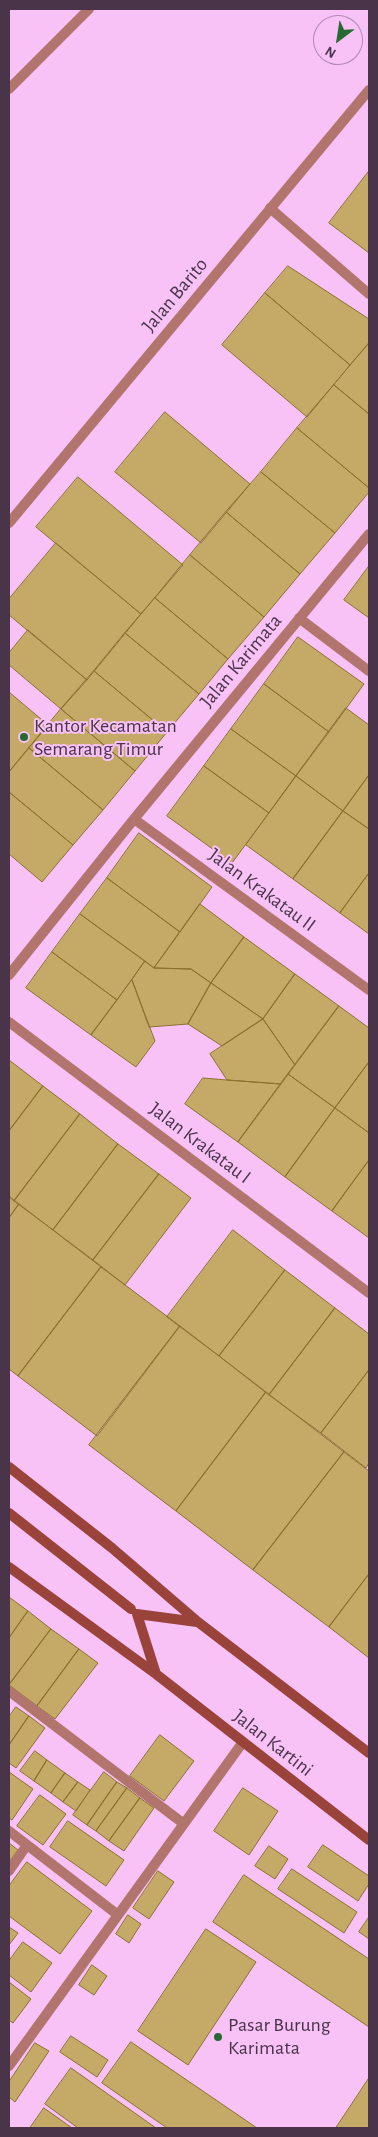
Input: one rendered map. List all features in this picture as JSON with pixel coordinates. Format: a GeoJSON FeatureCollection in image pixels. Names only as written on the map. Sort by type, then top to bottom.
{"type":"FeatureCollection","features":[{"type":"Feature","properties":{"kind":"main road"},"geometry":{"type":"LineString","coordinates":[[9,1467],[112,1548],[198,1622],[369,1753]]}},
{"type":"Feature","properties":{"kind":"main road"},"geometry":{"type":"LineString","coordinates":[[9,1513],[134,1612],[198,1622]]}},
{"type":"Feature","properties":{"kind":"main road","name":"Jalan Kartini"},"geometry":{"type":"LineString","coordinates":[[9,1567],[156,1674],[369,1840]]}},
{"type":"Feature","properties":{"kind":"main road"},"geometry":{"type":"LineString","coordinates":[[134,1612],[156,1674]]}},
{"type":"Feature","properties":{"kind":"street"},"geometry":{"type":"LineString","coordinates":[[9,90],[89,9]]}},
{"type":"Feature","properties":{"kind":"street","name":"Jalan Barito"},"geometry":{"type":"LineString","coordinates":[[9,523],[369,90]]}},
{"type":"Feature","properties":{"kind":"street"},"geometry":{"type":"LineString","coordinates":[[270,208],[369,294]]}},
{"type":"Feature","properties":{"kind":"street","name":"Jalan Karimata"},"geometry":{"type":"LineString","coordinates":[[9,975],[134,819],[369,534]]}},
{"type":"Feature","properties":{"kind":"street"},"geometry":{"type":"LineString","coordinates":[[299,618],[369,671]]}},
{"type":"Feature","properties":{"kind":"street","name":"Jalan Krakatau II"},"geometry":{"type":"LineString","coordinates":[[134,819],[369,990]]}},
{"type":"Feature","properties":{"kind":"street","name":"Jalan Krakatau I"},"geometry":{"type":"LineString","coordinates":[[9,1022],[369,1293]]}},
{"type":"Feature","properties":{"kind":"street"},"geometry":{"type":"LineString","coordinates":[[9,1691],[184,1824]]}},
{"type":"Feature","properties":{"kind":"street"},"geometry":{"type":"LineString","coordinates":[[9,2066],[243,1742]]}},
{"type":"Feature","properties":{"kind":"street"},"geometry":{"type":"LineString","coordinates":[[9,1831],[118,1915]]}},
{"type":"Feature","properties":{"kind":"street"},"geometry":{"type":"LineString","coordinates":[[9,1871],[27,1845]]}},
{"type":"Feature","properties":{"kind":"building"},"geometry":{"type":"Polygon","coordinates":[[[369,171],[369,253],[329,223],[369,171]]]}},
{"type":"Feature","properties":{"kind":"building"},"geometry":{"type":"Polygon","coordinates":[[[288,266],[369,319],[369,343],[350,365],[265,293],[288,266]]]}},
{"type":"Feature","properties":{"kind":"building"},"geometry":{"type":"Polygon","coordinates":[[[265,293],[350,365],[307,417],[222,345],[265,293]]]}},
{"type":"Feature","properties":{"kind":"building"},"geometry":{"type":"Polygon","coordinates":[[[369,343],[369,414],[334,385],[369,343]]]}},
{"type":"Feature","properties":{"kind":"building"},"geometry":{"type":"Polygon","coordinates":[[[334,385],[369,414],[369,488],[297,428],[334,385]]]}},
{"type":"Feature","properties":{"kind":"building"},"geometry":{"type":"Polygon","coordinates":[[[165,412],[250,484],[201,543],[115,472],[165,412]]]}},
{"type":"Feature","properties":{"kind":"building"},"geometry":{"type":"Polygon","coordinates":[[[297,428],[369,488],[369,492],[335,533],[261,472],[297,428]]]}},
{"type":"Feature","properties":{"kind":"building"},"geometry":{"type":"Polygon","coordinates":[[[261,472],[335,533],[300,574],[226,512],[261,472]]]}},
{"type":"Feature","properties":{"kind":"building"},"geometry":{"type":"Polygon","coordinates":[[[78,477],[183,565],[141,614],[36,527],[78,477]]]}},
{"type":"Feature","properties":{"kind":"building"},"geometry":{"type":"Polygon","coordinates":[[[226,512],[300,574],[264,617],[190,555],[226,512]]]}},
{"type":"Feature","properties":{"kind":"building"},"geometry":{"type":"Polygon","coordinates":[[[56,543],[141,614],[87,680],[9,615],[9,599],[56,543]]]}},
{"type":"Feature","properties":{"kind":"building"},"geometry":{"type":"Polygon","coordinates":[[[190,555],[264,617],[228,659],[155,598],[190,555]]]}},
{"type":"Feature","properties":{"kind":"building"},"geometry":{"type":"Polygon","coordinates":[[[369,566],[369,618],[344,600],[369,566]]]}},
{"type":"Feature","properties":{"kind":"building"},"geometry":{"type":"Polygon","coordinates":[[[155,598],[228,659],[199,694],[125,633],[155,598]]]}},
{"type":"Feature","properties":{"kind":"building"},"geometry":{"type":"Polygon","coordinates":[[[28,630],[87,680],[61,709],[9,665],[9,653],[28,630]]]}},
{"type":"Feature","properties":{"kind":"building"},"geometry":{"type":"Polygon","coordinates":[[[125,633],[199,694],[167,732],[94,671],[125,633]]]}},
{"type":"Feature","properties":{"kind":"building"},"geometry":{"type":"Polygon","coordinates":[[[298,637],[364,684],[329,732],[264,684],[298,637]]]}},
{"type":"Feature","properties":{"kind":"building"},"geometry":{"type":"Polygon","coordinates":[[[94,671],[167,732],[135,771],[61,709],[94,671]]]}},
{"type":"Feature","properties":{"kind":"building"},"geometry":{"type":"Polygon","coordinates":[[[264,684],[329,732],[296,776],[231,729],[264,684]]]}},
{"type":"Feature","properties":{"kind":"building","name":"Kantor Kecamatan Semarang Timur"},"geometry":{"type":"Polygon","coordinates":[[[9,692],[48,725],[9,772],[9,692]]]}},
{"type":"Feature","properties":{"kind":"building"},"geometry":{"type":"Polygon","coordinates":[[[346,708],[369,725],[369,775],[343,811],[296,776],[346,708]]]}},
{"type":"Feature","properties":{"kind":"building"},"geometry":{"type":"Polygon","coordinates":[[[61,709],[135,771],[103,810],[29,748],[61,709]]]}},
{"type":"Feature","properties":{"kind":"building"},"geometry":{"type":"Polygon","coordinates":[[[231,729],[296,776],[269,813],[204,766],[231,729]]]}},
{"type":"Feature","properties":{"kind":"building"},"geometry":{"type":"Polygon","coordinates":[[[29,748],[103,810],[73,845],[9,792],[9,772],[29,748]]]}},
{"type":"Feature","properties":{"kind":"building"},"geometry":{"type":"Polygon","coordinates":[[[204,766],[269,813],[232,863],[167,816],[204,766]]]}},
{"type":"Feature","properties":{"kind":"building"},"geometry":{"type":"Polygon","coordinates":[[[369,775],[369,829],[343,811],[369,775]]]}},
{"type":"Feature","properties":{"kind":"building"},"geometry":{"type":"Polygon","coordinates":[[[296,776],[343,811],[293,879],[246,845],[296,776]]]}},
{"type":"Feature","properties":{"kind":"building"},"geometry":{"type":"Polygon","coordinates":[[[9,792],[73,845],[42,882],[9,854],[9,792]]]}},
{"type":"Feature","properties":{"kind":"building"},"geometry":{"type":"Polygon","coordinates":[[[343,811],[369,829],[369,873],[340,913],[293,879],[343,811]]]}},
{"type":"Feature","properties":{"kind":"building"},"geometry":{"type":"Polygon","coordinates":[[[139,833],[212,887],[180,932],[107,878],[139,833]]]}},
{"type":"Feature","properties":{"kind":"building"},"geometry":{"type":"Polygon","coordinates":[[[369,873],[369,934],[340,913],[369,873]]]}},
{"type":"Feature","properties":{"kind":"building"},"geometry":{"type":"Polygon","coordinates":[[[107,878],[180,932],[154,968],[80,914],[107,878]]]}},
{"type":"Feature","properties":{"kind":"building"},"geometry":{"type":"Polygon","coordinates":[[[200,904],[244,937],[211,983],[191,969],[154,968],[200,904]]]}},
{"type":"Feature","properties":{"kind":"building"},"geometry":{"type":"Polygon","coordinates":[[[80,914],[145,961],[117,1000],[52,952],[80,914]]]}},
{"type":"Feature","properties":{"kind":"building"},"geometry":{"type":"Polygon","coordinates":[[[244,937],[295,974],[263,1019],[211,983],[244,937]]]}},
{"type":"Feature","properties":{"kind":"building"},"geometry":{"type":"Polygon","coordinates":[[[52,952],[117,1000],[91,1035],[26,988],[52,952]]]}},
{"type":"Feature","properties":{"kind":"building"},"geometry":{"type":"Polygon","coordinates":[[[145,961],[154,968],[191,969],[211,983],[188,1024],[149,1027],[132,980],[145,961]]]}},
{"type":"Feature","properties":{"kind":"building"},"geometry":{"type":"Polygon","coordinates":[[[295,974],[339,1006],[295,1065],[263,1019],[295,974]]]}},
{"type":"Feature","properties":{"kind":"building"},"geometry":{"type":"Polygon","coordinates":[[[132,980],[155,1041],[136,1067],[91,1035],[132,980]]]}},
{"type":"Feature","properties":{"kind":"building"},"geometry":{"type":"Polygon","coordinates":[[[211,983],[263,1019],[222,1046],[188,1024],[211,983]]]}},
{"type":"Feature","properties":{"kind":"building"},"geometry":{"type":"Polygon","coordinates":[[[339,1006],[369,1028],[369,1062],[335,1108],[288,1074],[339,1006]]]}},
{"type":"Feature","properties":{"kind":"building"},"geometry":{"type":"Polygon","coordinates":[[[263,1019],[295,1065],[281,1084],[227,1080],[210,1054],[263,1019]]]}},
{"type":"Feature","properties":{"kind":"building"},"geometry":{"type":"Polygon","coordinates":[[[9,1060],[43,1086],[9,1131],[9,1060]]]}},
{"type":"Feature","properties":{"kind":"building"},"geometry":{"type":"Polygon","coordinates":[[[369,1062],[369,1133],[335,1108],[369,1062]]]}},
{"type":"Feature","properties":{"kind":"building"},"geometry":{"type":"Polygon","coordinates":[[[288,1074],[335,1108],[285,1177],[238,1142],[288,1074]]]}},
{"type":"Feature","properties":{"kind":"building"},"geometry":{"type":"Polygon","coordinates":[[[203,1078],[281,1084],[238,1142],[185,1104],[203,1078]]]}},
{"type":"Feature","properties":{"kind":"building"},"geometry":{"type":"Polygon","coordinates":[[[43,1086],[80,1114],[14,1201],[9,1197],[9,1131],[43,1086]]]}},
{"type":"Feature","properties":{"kind":"building"},"geometry":{"type":"Polygon","coordinates":[[[335,1108],[369,1133],[369,1160],[332,1211],[285,1177],[335,1108]]]}},
{"type":"Feature","properties":{"kind":"building"},"geometry":{"type":"Polygon","coordinates":[[[80,1114],[118,1144],[53,1230],[14,1201],[80,1114]]]}},
{"type":"Feature","properties":{"kind":"building"},"geometry":{"type":"Polygon","coordinates":[[[118,1144],[159,1174],[93,1260],[53,1230],[118,1144]]]}},
{"type":"Feature","properties":{"kind":"building"},"geometry":{"type":"Polygon","coordinates":[[[369,1160],[369,1238],[332,1211],[369,1160]]]}},
{"type":"Feature","properties":{"kind":"building"},"geometry":{"type":"Polygon","coordinates":[[[159,1174],[191,1198],[125,1285],[93,1260],[159,1174]]]}},
{"type":"Feature","properties":{"kind":"building"},"geometry":{"type":"Polygon","coordinates":[[[9,1196],[19,1204],[9,1218],[9,1196]]]}},
{"type":"Feature","properties":{"kind":"building"},"geometry":{"type":"Polygon","coordinates":[[[19,1204],[101,1267],[18,1376],[9,1369],[9,1218],[19,1204]]]}},
{"type":"Feature","properties":{"kind":"building"},"geometry":{"type":"Polygon","coordinates":[[[233,1230],[285,1270],[219,1356],[167,1317],[233,1230]]]}},
{"type":"Feature","properties":{"kind":"building"},"geometry":{"type":"Polygon","coordinates":[[[101,1267],[180,1326],[97,1436],[18,1376],[101,1267]]]}},
{"type":"Feature","properties":{"kind":"building"},"geometry":{"type":"Polygon","coordinates":[[[285,1270],[335,1308],[269,1395],[219,1356],[285,1270]]]}},
{"type":"Feature","properties":{"kind":"building"},"geometry":{"type":"Polygon","coordinates":[[[335,1308],[369,1334],[369,1370],[321,1433],[269,1395],[335,1308]]]}},
{"type":"Feature","properties":{"kind":"building"},"geometry":{"type":"Polygon","coordinates":[[[180,1326],[266,1392],[176,1511],[89,1445],[180,1326]]]}},
{"type":"Feature","properties":{"kind":"building"},"geometry":{"type":"Polygon","coordinates":[[[369,1370],[369,1463],[366,1468],[321,1433],[369,1370]]]}},
{"type":"Feature","properties":{"kind":"building"},"geometry":{"type":"Polygon","coordinates":[[[266,1392],[344,1452],[253,1570],[176,1511],[266,1392]]]}},
{"type":"Feature","properties":{"kind":"building"},"geometry":{"type":"Polygon","coordinates":[[[344,1452],[369,1471],[369,1574],[329,1627],[253,1570],[344,1452]]]}},
{"type":"Feature","properties":{"kind":"building"},"geometry":{"type":"Polygon","coordinates":[[[369,1574],[369,1658],[329,1627],[369,1574]]]}},
{"type":"Feature","properties":{"kind":"building"},"geometry":{"type":"Polygon","coordinates":[[[9,1597],[28,1611],[9,1638],[9,1597]]]}},
{"type":"Feature","properties":{"kind":"building"},"geometry":{"type":"Polygon","coordinates":[[[28,1611],[51,1629],[9,1685],[9,1638],[28,1611]]]}},
{"type":"Feature","properties":{"kind":"building"},"geometry":{"type":"Polygon","coordinates":[[[51,1629],[79,1649],[37,1706],[9,1685],[51,1629]]]}},
{"type":"Feature","properties":{"kind":"building"},"geometry":{"type":"Polygon","coordinates":[[[79,1649],[98,1663],[55,1719],[37,1706],[79,1649]]]}},
{"type":"Feature","properties":{"kind":"building"},"geometry":{"type":"Polygon","coordinates":[[[16,1707],[29,1716],[9,1745],[9,1717],[16,1707]]]}},
{"type":"Feature","properties":{"kind":"building"},"geometry":{"type":"Polygon","coordinates":[[[29,1716],[45,1728],[16,1768],[9,1763],[9,1745],[29,1716]]]}},
{"type":"Feature","properties":{"kind":"building"},"geometry":{"type":"Polygon","coordinates":[[[160,1735],[194,1761],[164,1801],[130,1776],[160,1735]]]}},
{"type":"Feature","properties":{"kind":"building"},"geometry":{"type":"Polygon","coordinates":[[[35,1751],[47,1760],[34,1781],[20,1771],[35,1751]]]}},
{"type":"Feature","properties":{"kind":"building"},"geometry":{"type":"Polygon","coordinates":[[[47,1760],[65,1773],[51,1793],[34,1781],[47,1760]]]}},
{"type":"Feature","properties":{"kind":"building"},"geometry":{"type":"Polygon","coordinates":[[[9,1772],[33,1789],[12,1820],[9,1818],[9,1772]]]}},
{"type":"Feature","properties":{"kind":"building"},"geometry":{"type":"Polygon","coordinates":[[[104,1772],[117,1782],[87,1825],[73,1815],[104,1772]]]}},
{"type":"Feature","properties":{"kind":"building"},"geometry":{"type":"Polygon","coordinates":[[[65,1773],[78,1782],[63,1802],[51,1793],[65,1773]]]}},
{"type":"Feature","properties":{"kind":"building"},"geometry":{"type":"Polygon","coordinates":[[[78,1782],[90,1790],[76,1811],[63,1802],[78,1782]]]}},
{"type":"Feature","properties":{"kind":"building"},"geometry":{"type":"Polygon","coordinates":[[[117,1782],[127,1788],[96,1831],[87,1825],[117,1782]]]}},
{"type":"Feature","properties":{"kind":"building"},"geometry":{"type":"Polygon","coordinates":[[[127,1788],[140,1798],[109,1841],[96,1831],[127,1788]]]}},
{"type":"Feature","properties":{"kind":"building"},"geometry":{"type":"Polygon","coordinates":[[[243,1788],[278,1811],[249,1855],[214,1831],[243,1788]]]}},
{"type":"Feature","properties":{"kind":"building"},"geometry":{"type":"Polygon","coordinates":[[[40,1795],[66,1814],[43,1845],[17,1826],[40,1795]]]}},
{"type":"Feature","properties":{"kind":"building"},"geometry":{"type":"Polygon","coordinates":[[[140,1798],[154,1808],[124,1851],[109,1841],[140,1798]]]}},
{"type":"Feature","properties":{"kind":"building"},"geometry":{"type":"Polygon","coordinates":[[[68,1821],[124,1860],[106,1886],[50,1847],[68,1821]]]}},
{"type":"Feature","properties":{"kind":"building"},"geometry":{"type":"Polygon","coordinates":[[[9,1843],[18,1850],[9,1862],[9,1843]]]}},
{"type":"Feature","properties":{"kind":"building"},"geometry":{"type":"Polygon","coordinates":[[[323,1845],[369,1876],[369,1884],[358,1901],[308,1867],[323,1845]]]}},
{"type":"Feature","properties":{"kind":"building"},"geometry":{"type":"Polygon","coordinates":[[[269,1846],[288,1859],[275,1879],[255,1866],[269,1846]]]}},
{"type":"Feature","properties":{"kind":"building"},"geometry":{"type":"Polygon","coordinates":[[[27,1862],[92,1911],[60,1954],[9,1916],[9,1886],[27,1862]]]}},
{"type":"Feature","properties":{"kind":"building"},"geometry":{"type":"Polygon","coordinates":[[[292,1869],[357,1912],[344,1933],[278,1889],[292,1869]]]}},
{"type":"Feature","properties":{"kind":"building"},"geometry":{"type":"Polygon","coordinates":[[[158,1871],[174,1882],[149,1919],[133,1908],[158,1871]]]}},
{"type":"Feature","properties":{"kind":"building"},"geometry":{"type":"Polygon","coordinates":[[[244,1875],[369,1959],[369,2027],[213,1922],[244,1875]]]}},
{"type":"Feature","properties":{"kind":"building"},"geometry":{"type":"Polygon","coordinates":[[[128,1915],[141,1924],[129,1943],[116,1934],[128,1915]]]}},
{"type":"Feature","properties":{"kind":"building"},"geometry":{"type":"Polygon","coordinates":[[[369,1917],[369,1939],[359,1932],[369,1917]]]}},
{"type":"Feature","properties":{"kind":"building"},"geometry":{"type":"Polygon","coordinates":[[[9,1927],[18,1933],[9,1945],[9,1927]]]}},
{"type":"Feature","properties":{"kind":"building"},"geometry":{"type":"Polygon","coordinates":[[[206,1929],[256,1962],[188,2065],[138,2031],[206,1929]]]}},
{"type":"Feature","properties":{"kind":"building"},"geometry":{"type":"Polygon","coordinates":[[[23,1942],[52,1963],[31,1992],[9,1975],[9,1961],[23,1942]]]}},
{"type":"Feature","properties":{"kind":"building"},"geometry":{"type":"Polygon","coordinates":[[[92,1965],[107,1976],[94,1995],[79,1985],[92,1965]]]}},
{"type":"Feature","properties":{"kind":"building"},"geometry":{"type":"Polygon","coordinates":[[[9,1982],[31,1999],[13,2023],[9,2020],[9,1982]]]}},
{"type":"Feature","properties":{"kind":"building"},"geometry":{"type":"Polygon","coordinates":[[[71,2036],[108,2060],[97,2077],[60,2052],[71,2036]]]}},
{"type":"Feature","properties":{"kind":"building"},"geometry":{"type":"Polygon","coordinates":[[[131,2042],[257,2128],[167,2128],[102,2083],[131,2042]]]}},
{"type":"Feature","properties":{"kind":"building"},"geometry":{"type":"Polygon","coordinates":[[[35,2043],[49,2051],[15,2102],[9,2097],[9,2082],[35,2043]]]}},
{"type":"Feature","properties":{"kind":"building"},"geometry":{"type":"Polygon","coordinates":[[[71,2068],[156,2128],[78,2128],[45,2104],[71,2068]]]}},
{"type":"Feature","properties":{"kind":"building"},"geometry":{"type":"Polygon","coordinates":[[[369,2078],[369,2128],[336,2128],[369,2078]]]}},
{"type":"Feature","properties":{"kind":"building"},"geometry":{"type":"Polygon","coordinates":[[[44,2108],[72,2128],[30,2128],[44,2108]]]}},
{"type":"Feature","properties":{"kind":"place","name":"Kantor Kecamatan Semarang Timur"},"geometry":{"type":"Point","coordinates":[24,737]}},
{"type":"Feature","properties":{"kind":"place","name":"Pasar Burung Karimata"},"geometry":{"type":"Point","coordinates":[218,2037]}}]}
